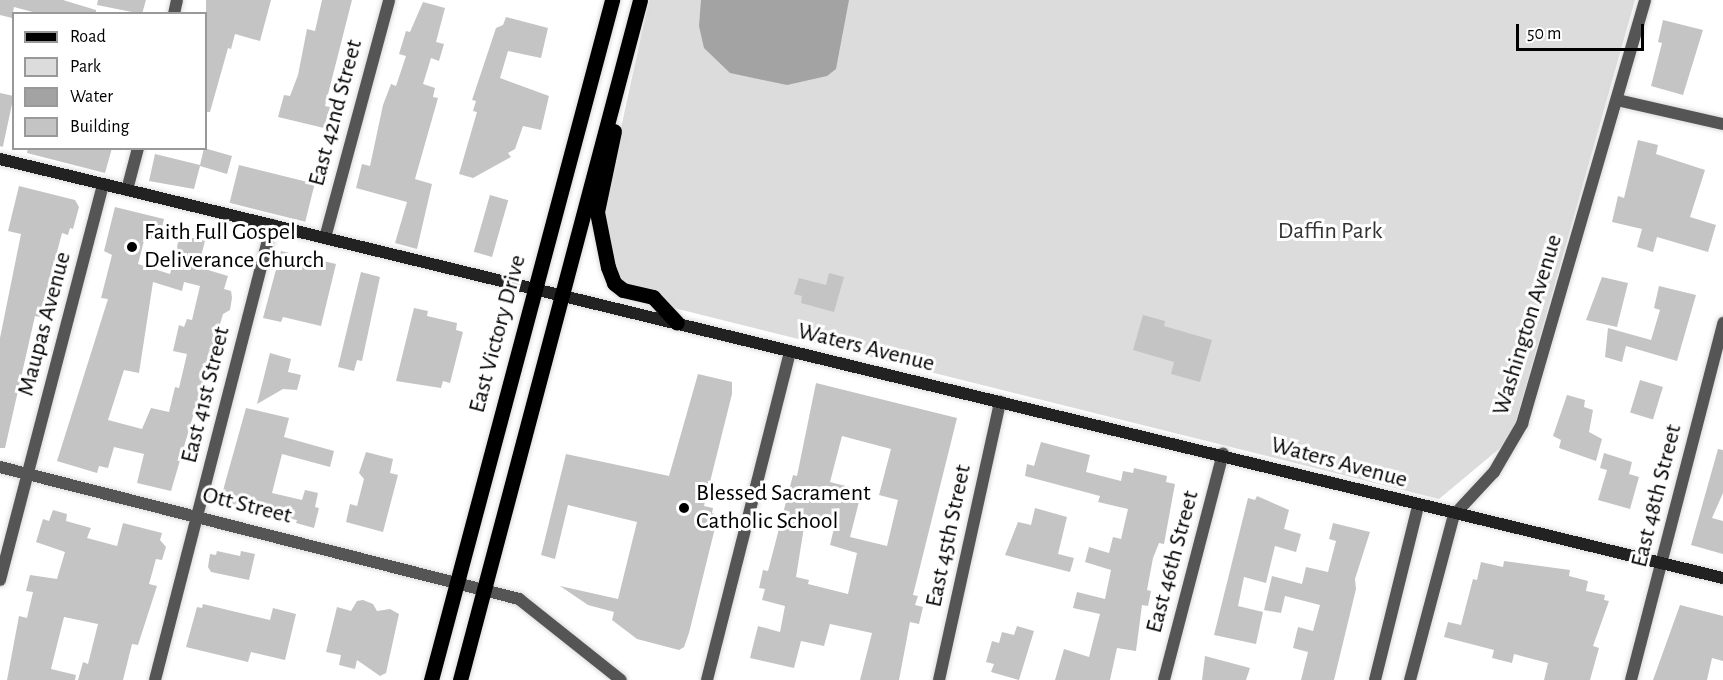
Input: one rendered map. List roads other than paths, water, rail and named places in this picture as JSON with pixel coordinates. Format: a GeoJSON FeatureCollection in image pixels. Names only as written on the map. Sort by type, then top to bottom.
{"type":"FeatureCollection","features":[{"type":"Feature","properties":{"kind":"main road","name":"East Victory Drive"},"geometry":{"type":"LineString","coordinates":[[431,680],[533,289],[612,0]]}},
{"type":"Feature","properties":{"kind":"main road","name":"East Victory Drive"},"geometry":{"type":"LineString","coordinates":[[460,680],[560,295],[640,0]]}},
{"type":"Feature","properties":{"kind":"main road"},"geometry":{"type":"LineString","coordinates":[[620,76],[618,114],[597,212],[608,267],[614,283],[623,290],[653,297],[677,323]]}},
{"type":"Feature","properties":{"kind":"main road","name":"Waters Avenue"},"geometry":{"type":"LineString","coordinates":[[0,159],[1223,454],[1454,515],[1723,578]]}},
{"type":"Feature","properties":{"kind":"street","name":"East 42nd Street"},"geometry":{"type":"LineString","coordinates":[[325,238],[389,0]]}},
{"type":"Feature","properties":{"kind":"street","name":"Washington Avenue"},"geometry":{"type":"LineString","coordinates":[[1410,680],[1454,515],[1494,472],[1522,424],[1645,0]]}},
{"type":"Feature","properties":{"kind":"street"},"geometry":{"type":"LineString","coordinates":[[1617,100],[1723,124]]}},
{"type":"Feature","properties":{"kind":"street"},"geometry":{"type":"LineString","coordinates":[[127,190],[137,150]]}},
{"type":"Feature","properties":{"kind":"street","name":"Maupas Avenue"},"geometry":{"type":"LineString","coordinates":[[0,580],[103,184]]}},
{"type":"Feature","properties":{"kind":"street","name":"East 41st Street"},"geometry":{"type":"LineString","coordinates":[[155,680],[272,225]]}},
{"type":"Feature","properties":{"kind":"street","name":"East 48th Street"},"geometry":{"type":"LineString","coordinates":[[1631,680],[1723,323]]}},
{"type":"Feature","properties":{"kind":"street"},"geometry":{"type":"LineString","coordinates":[[707,680],[790,351]]}},
{"type":"Feature","properties":{"kind":"street","name":"East 45th Street"},"geometry":{"type":"LineString","coordinates":[[939,680],[1000,402]]}},
{"type":"Feature","properties":{"kind":"street","name":"East 46th Street"},"geometry":{"type":"LineString","coordinates":[[1164,680],[1223,454]]}},
{"type":"Feature","properties":{"kind":"street","name":"Ott Street"},"geometry":{"type":"LineString","coordinates":[[0,467],[519,599],[621,680]]}},
{"type":"Feature","properties":{"kind":"street"},"geometry":{"type":"LineString","coordinates":[[1375,680],[1418,506]]}},
{"type":"Feature","properties":{"kind":"water"},"geometry":{"type":"Polygon","coordinates":[[[701,0],[849,0],[836,69],[827,76],[787,85],[730,73],[704,48],[699,26],[701,0]]]}},
{"type":"Feature","properties":{"kind":"place","name":"Faith Full Gospel Deliverance Church"},"geometry":{"type":"Point","coordinates":[132,247]}},
{"type":"Feature","properties":{"kind":"place","name":"Blessed Sacrament Catholic School"},"geometry":{"type":"Point","coordinates":[684,508]}},
{"type":"Feature","properties":{"kind":"park label","name":"Daffin Park"},"geometry":{"type":"Point","coordinates":[1330,232]}}]}
